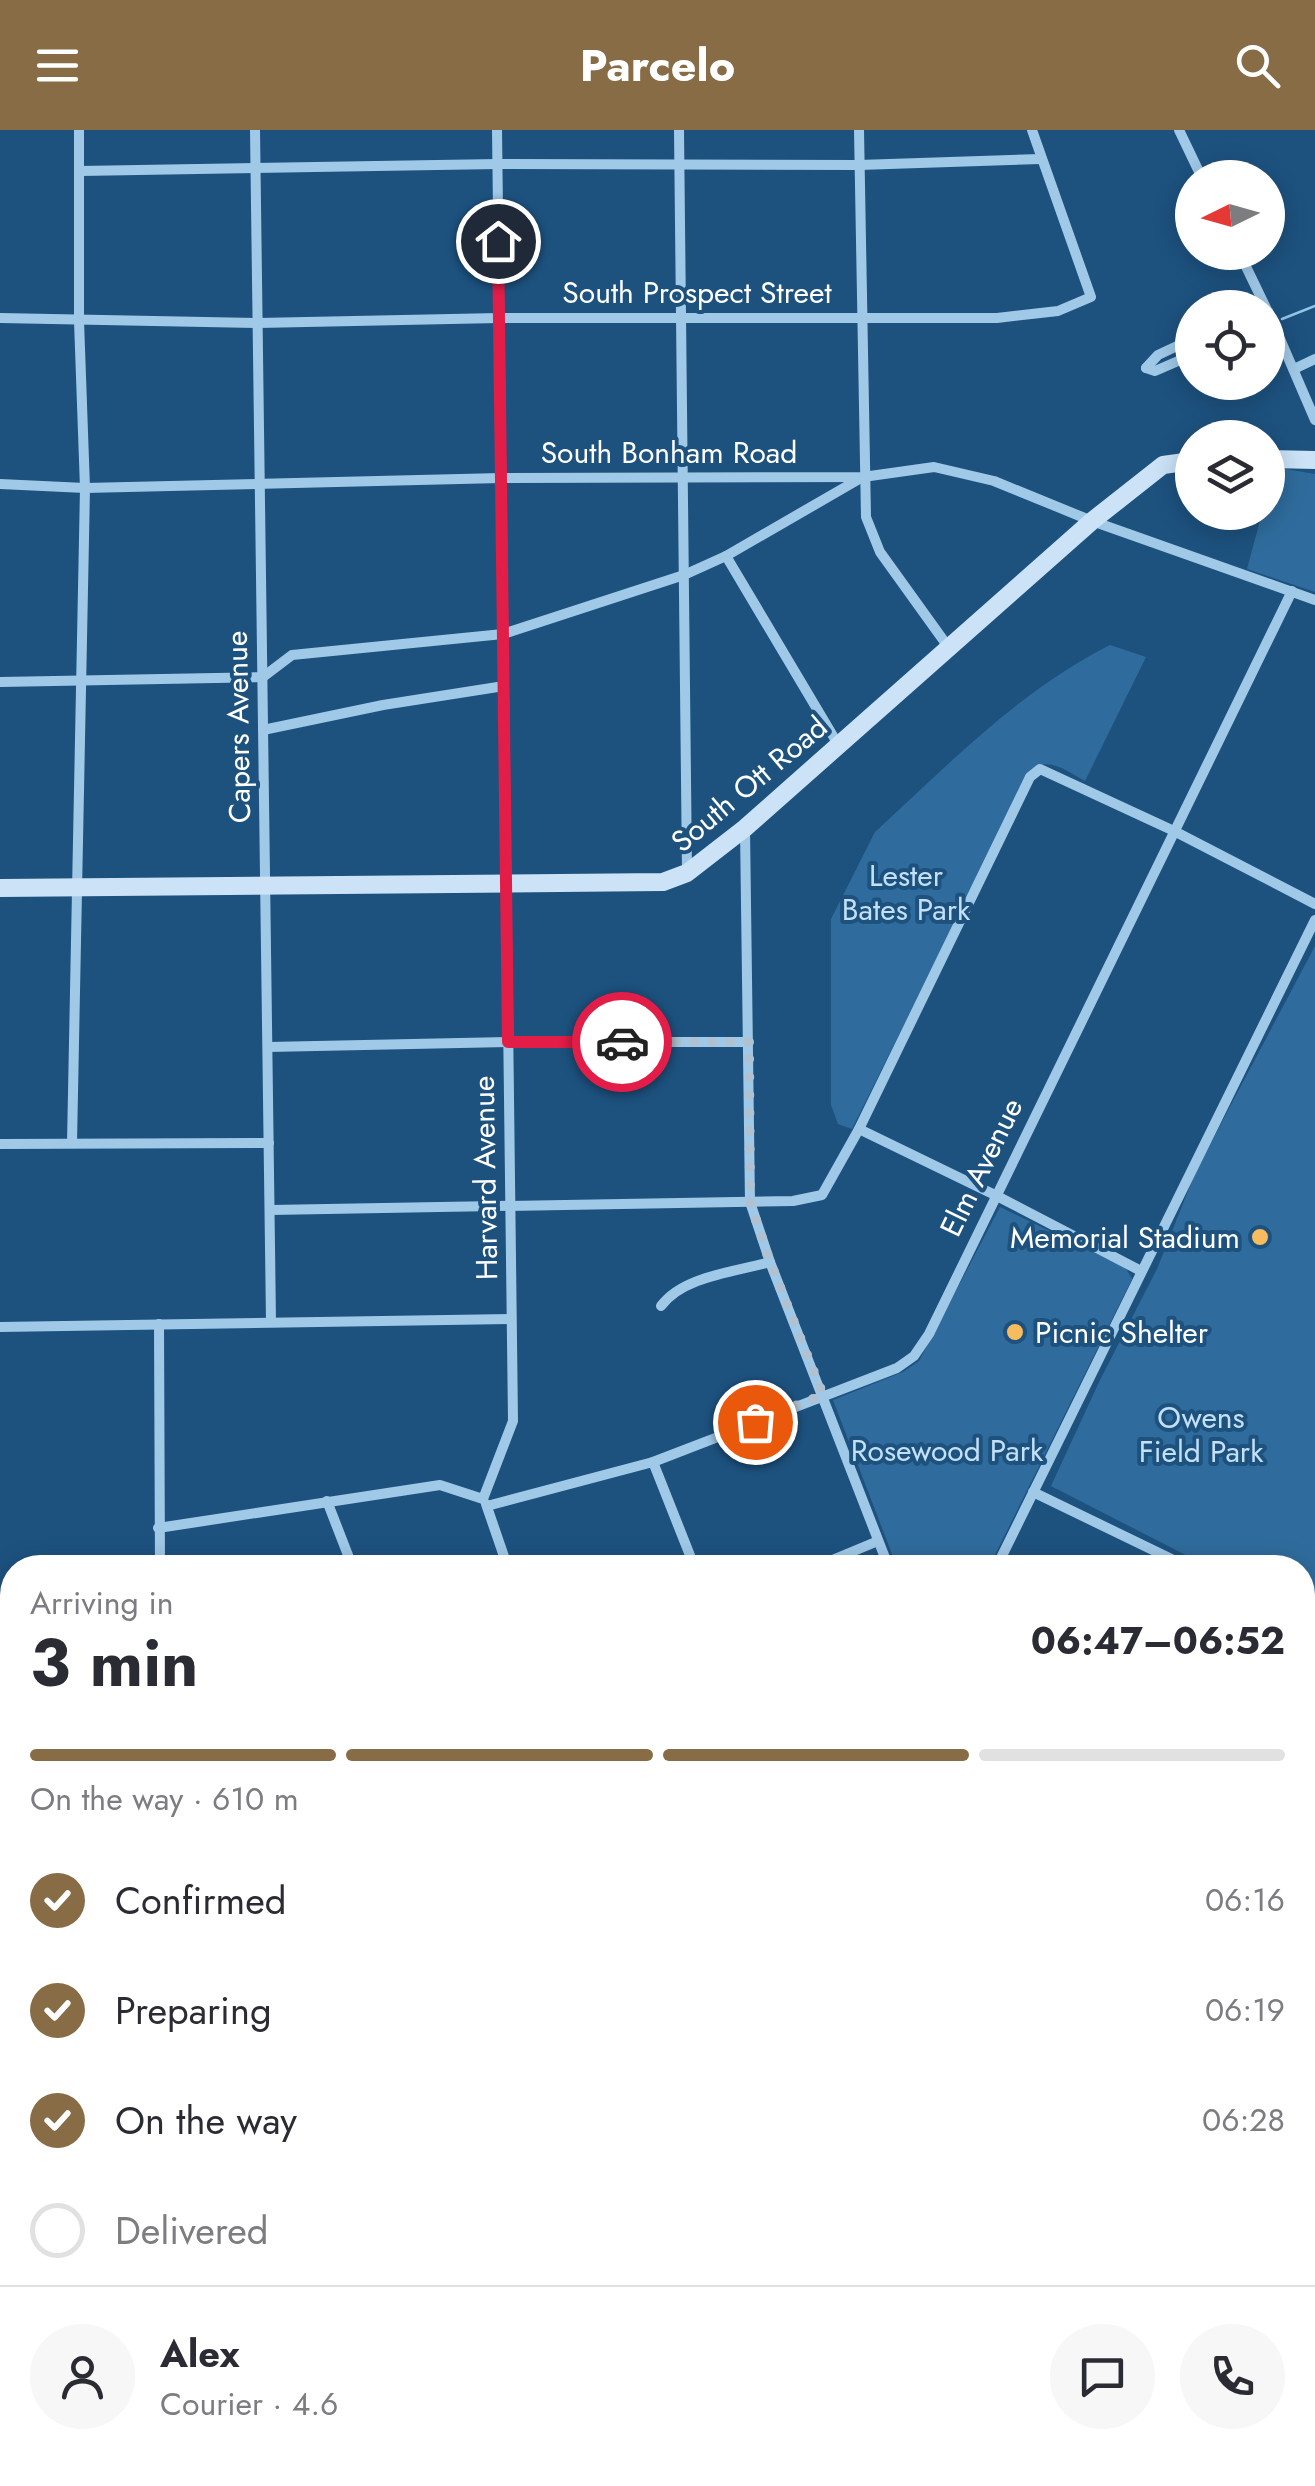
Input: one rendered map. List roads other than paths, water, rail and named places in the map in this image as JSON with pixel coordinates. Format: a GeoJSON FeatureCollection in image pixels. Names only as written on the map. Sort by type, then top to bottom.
{"type":"FeatureCollection","features":[{"type":"Feature","properties":{"kind":"street"},"geometry":{"type":"LineString","coordinates":[[72,1143],[85,488],[79,322],[79,130]]}},
{"type":"Feature","properties":{"kind":"street","name":"Capers Avenue"},"geometry":{"type":"LineString","coordinates":[[255,130],[272,1322]]}},
{"type":"Feature","properties":{"kind":"street","name":"Harvard Avenue"},"geometry":{"type":"LineString","coordinates":[[485,1503],[513,1421],[497,130]]}},
{"type":"Feature","properties":{"kind":"street"},"geometry":{"type":"LineString","coordinates":[[679,130],[688,874]]}},
{"type":"Feature","properties":{"kind":"street"},"geometry":{"type":"LineString","coordinates":[[858,130],[866,516],[880,552],[949,649]]}},
{"type":"Feature","properties":{"kind":"street"},"geometry":{"type":"LineString","coordinates":[[80,170],[498,164],[859,166],[1040,160],[1032,130]]}},
{"type":"Feature","properties":{"kind":"street"},"geometry":{"type":"LineString","coordinates":[[1179,130],[1193,160]]}},
{"type":"Feature","properties":{"kind":"street","name":"South Prospect Street"},"geometry":{"type":"LineString","coordinates":[[0,318],[258,323],[500,318],[997,318],[1058,311],[1091,297],[1040,160]]}},
{"type":"Feature","properties":{"kind":"street"},"geometry":{"type":"LineString","coordinates":[[1175,346],[1158,355],[1146,368],[1154,371],[1175,362]]}},
{"type":"Feature","properties":{"kind":"street"},"geometry":{"type":"LineString","coordinates":[[1285,351],[1315,420]]}},
{"type":"Feature","properties":{"kind":"street"},"geometry":{"type":"LineString","coordinates":[[1294,369],[1315,360]]}},
{"type":"Feature","properties":{"kind":"street"},"geometry":{"type":"LineString","coordinates":[[1285,459],[1315,460]]}},
{"type":"Feature","properties":{"kind":"street","name":"South Ott Road"},"geometry":{"type":"LineString","coordinates":[[0,888],[662,882],[688,874],[1092,522],[1163,465],[1175,463]]}},
{"type":"Feature","properties":{"kind":"street","name":"South Bonham Road"},"geometry":{"type":"LineString","coordinates":[[0,484],[85,488],[501,478],[863,477],[934,467],[994,481],[1092,522],[1315,600]]}},
{"type":"Feature","properties":{"kind":"street"},"geometry":{"type":"LineString","coordinates":[[0,682],[262,677],[292,654],[503,634],[684,575],[726,556],[863,477]]}},
{"type":"Feature","properties":{"kind":"street"},"geometry":{"type":"LineString","coordinates":[[726,556],[838,746]]}},
{"type":"Feature","properties":{"kind":"street","name":"Elm Avenue"},"geometry":{"type":"LineString","coordinates":[[485,1503],[653,1462],[897,1368],[914,1356],[927,1338],[1292,591]]}},
{"type":"Feature","properties":{"kind":"street"},"geometry":{"type":"LineString","coordinates":[[263,730],[382,704],[504,686]]}},
{"type":"Feature","properties":{"kind":"street"},"geometry":{"type":"LineString","coordinates":[[270,1210],[793,1201],[822,1195],[859,1130],[1030,777],[1040,769],[1174,831],[1315,904]]}},
{"type":"Feature","properties":{"kind":"street"},"geometry":{"type":"LineString","coordinates":[[745,828],[750,1202],[884,1555]]}},
{"type":"Feature","properties":{"kind":"street"},"geometry":{"type":"LineString","coordinates":[[1002,1555],[1315,920]]}},
{"type":"Feature","properties":{"kind":"street"},"geometry":{"type":"LineString","coordinates":[[268,1047],[749,1042]]}},
{"type":"Feature","properties":{"kind":"street"},"geometry":{"type":"LineString","coordinates":[[859,1130],[1141,1271]]}},
{"type":"Feature","properties":{"kind":"street"},"geometry":{"type":"LineString","coordinates":[[0,1144],[269,1144]]}},
{"type":"Feature","properties":{"kind":"street"},"geometry":{"type":"LineString","coordinates":[[661,1306],[683,1286],[770,1262]]}},
{"type":"Feature","properties":{"kind":"street"},"geometry":{"type":"LineString","coordinates":[[0,1327],[511,1318]]}},
{"type":"Feature","properties":{"kind":"street"},"geometry":{"type":"LineString","coordinates":[[159,1324],[159,1555]]}},
{"type":"Feature","properties":{"kind":"street"},"geometry":{"type":"LineString","coordinates":[[653,1462],[690,1555]]}},
{"type":"Feature","properties":{"kind":"street"},"geometry":{"type":"LineString","coordinates":[[158,1528],[440,1485],[485,1503],[503,1555]]}},
{"type":"Feature","properties":{"kind":"street"},"geometry":{"type":"LineString","coordinates":[[1033,1492],[1163,1555]]}},
{"type":"Feature","properties":{"kind":"street"},"geometry":{"type":"LineString","coordinates":[[327,1501],[349,1555]]}},
{"type":"Feature","properties":{"kind":"street"},"geometry":{"type":"LineString","coordinates":[[844,1555],[878,1541]]}},
{"type":"Feature","properties":{"kind":"waterway"},"geometry":{"type":"LineString","coordinates":[[1285,318],[1315,306]]}},
{"type":"Feature","properties":{"kind":"place","name":"Memorial Stadium"},"geometry":{"type":"Point","coordinates":[1260,1237]}},
{"type":"Feature","properties":{"kind":"place","name":"Picnic Shelter"},"geometry":{"type":"Point","coordinates":[1015,1332]}},
{"type":"Feature","properties":{"kind":"park label","name":"Lester Bates Park"},"geometry":{"type":"Point","coordinates":[906,892]}},
{"type":"Feature","properties":{"kind":"park label","name":"Owens Field Park"},"geometry":{"type":"Point","coordinates":[1201,1434]}},
{"type":"Feature","properties":{"kind":"park label","name":"Rosewood Park"},"geometry":{"type":"Point","coordinates":[947,1450]}}]}
